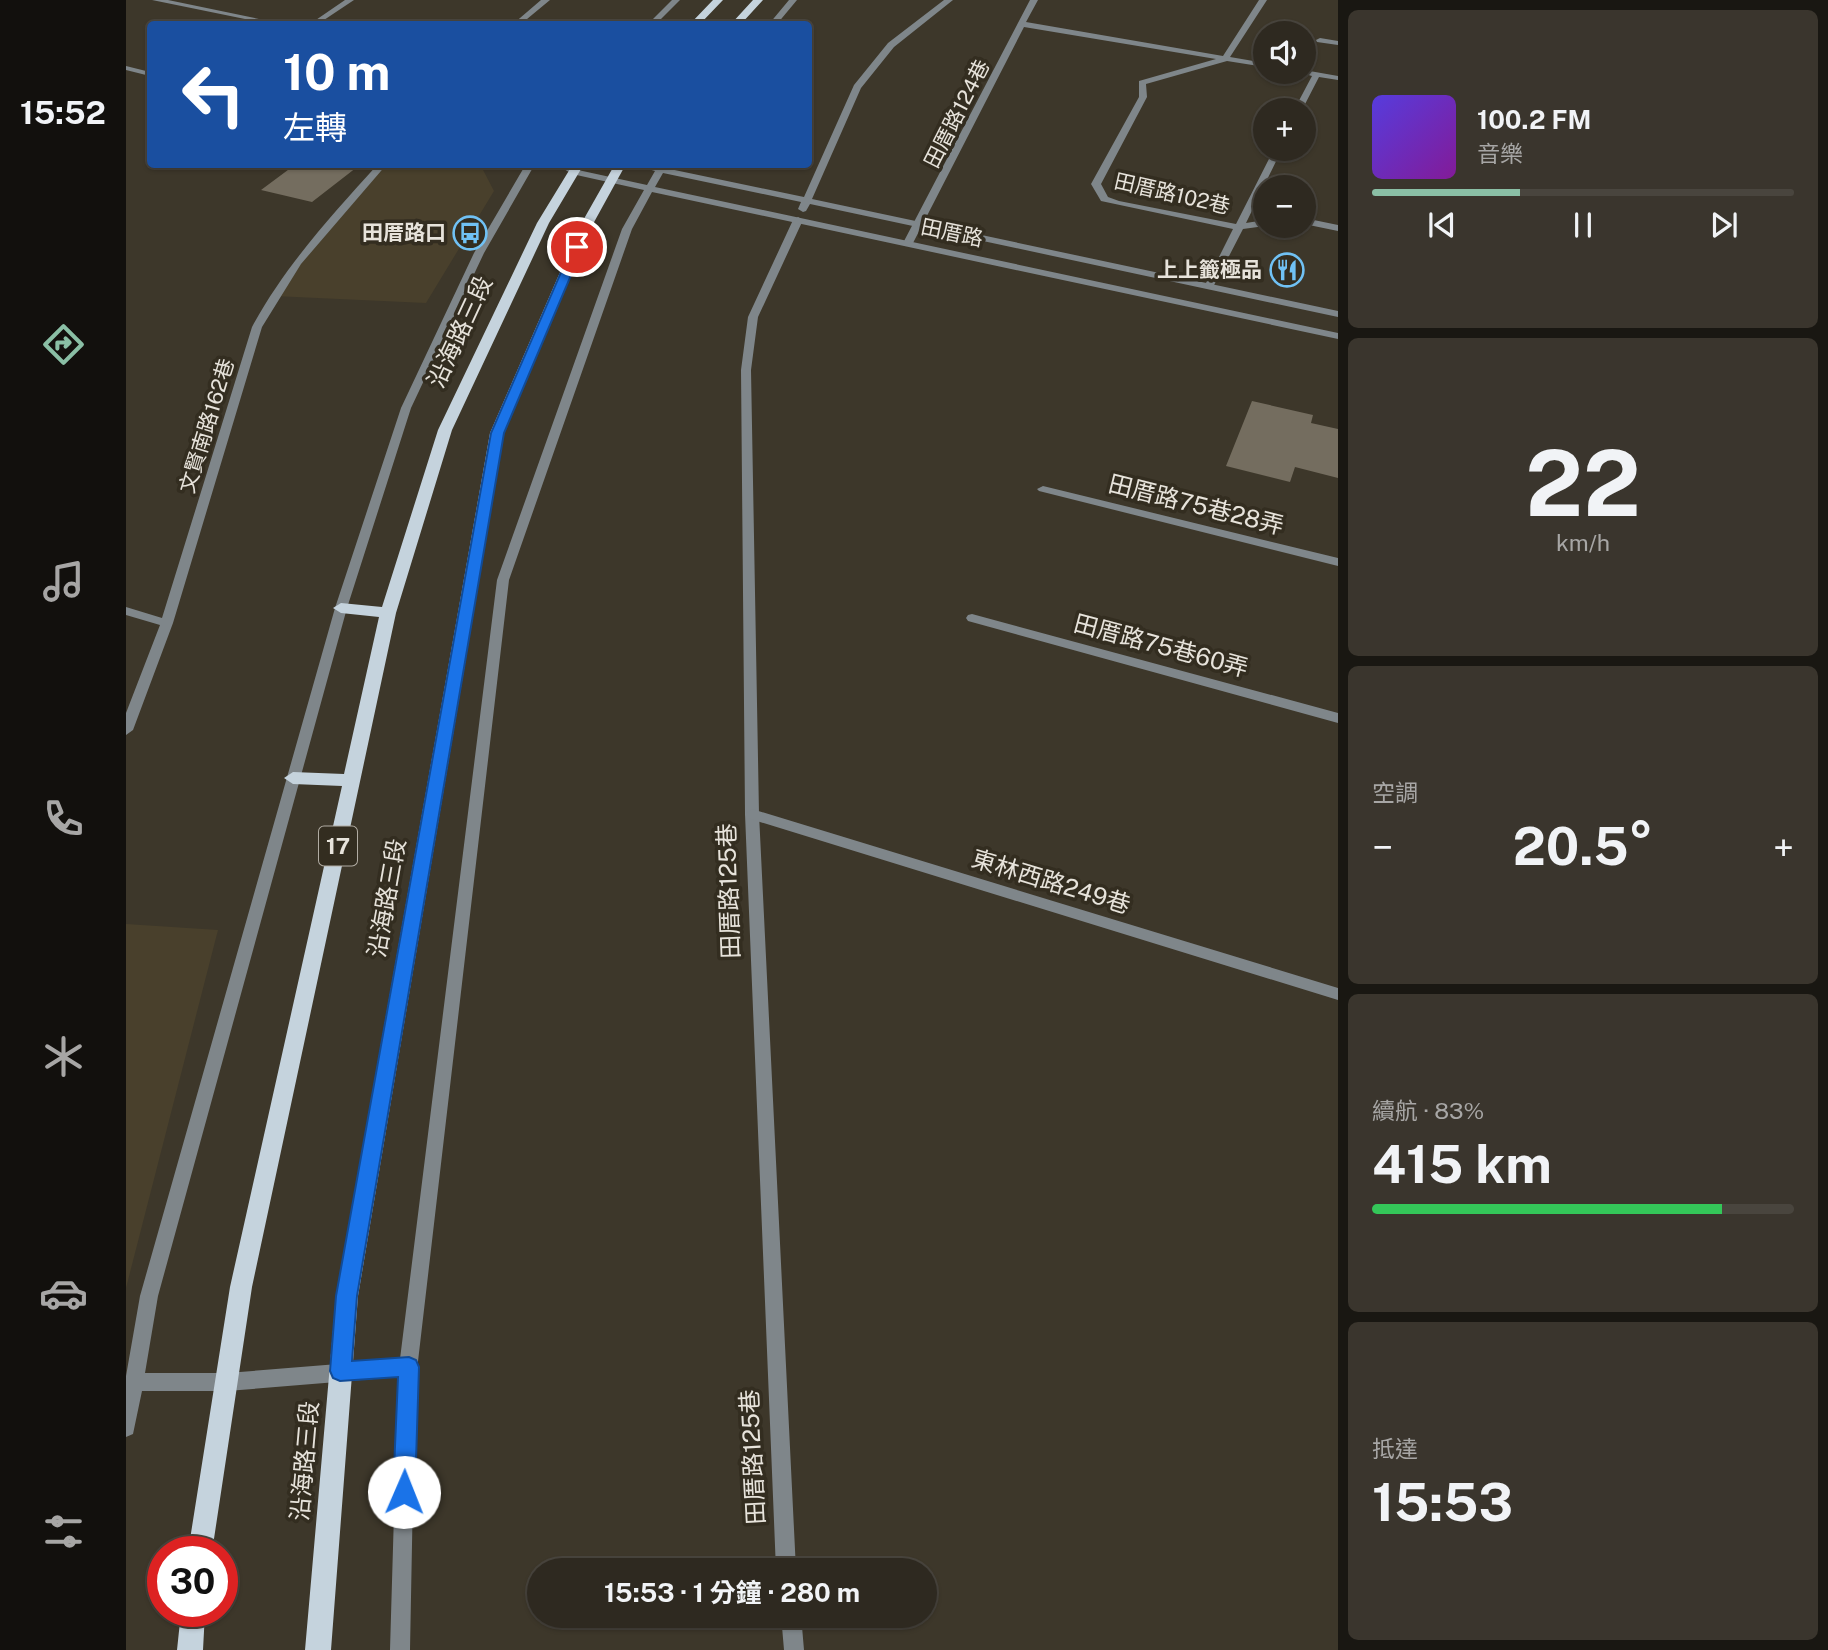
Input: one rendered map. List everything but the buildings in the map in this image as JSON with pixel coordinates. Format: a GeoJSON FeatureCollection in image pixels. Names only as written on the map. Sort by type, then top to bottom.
{"type":"FeatureCollection","features":[{"type":"Feature","properties":{"kind":"main road"},"geometry":{"type":"LineString","coordinates":[[698,21],[718,0]]}},
{"type":"Feature","properties":{"kind":"main road"},"geometry":{"type":"LineString","coordinates":[[739,21],[758,0]]}},
{"type":"Feature","properties":{"kind":"main road","name":"沿海路三段"},"geometry":{"type":"LineString","coordinates":[[203,1536],[241,1287],[388,613],[445,430],[570,168]]}},
{"type":"Feature","properties":{"kind":"main road","name":"沿海路三段"},"geometry":{"type":"LineString","coordinates":[[318,1650],[346,1296],[498,433],[587,224],[616,172]]}},
{"type":"Feature","properties":{"kind":"main road"},"geometry":{"type":"LineString","coordinates":[[341,608],[388,613]]}},
{"type":"Feature","properties":{"kind":"main road"},"geometry":{"type":"LineString","coordinates":[[293,778],[352,780]]}},
{"type":"Feature","properties":{"kind":"main road"},"geometry":{"type":"LineString","coordinates":[[190,1650],[192,1627]]}},
{"type":"Feature","properties":{"kind":"street"},"geometry":{"type":"LineString","coordinates":[[156,0],[264,21]]}},
{"type":"Feature","properties":{"kind":"street"},"geometry":{"type":"LineString","coordinates":[[318,21],[350,0]]}},
{"type":"Feature","properties":{"kind":"street"},"geometry":{"type":"LineString","coordinates":[[521,21],[546,0]]}},
{"type":"Feature","properties":{"kind":"street"},"geometry":{"type":"LineString","coordinates":[[655,21],[676,0]]}},
{"type":"Feature","properties":{"kind":"street"},"geometry":{"type":"LineString","coordinates":[[776,21],[793,0]]}},
{"type":"Feature","properties":{"kind":"street","name":"田厝路125巷"},"geometry":{"type":"LineString","coordinates":[[785,1558],[752,814],[746,370],[752,317],[857,87],[891,45],[949,0]]}},
{"type":"Feature","properties":{"kind":"street","name":"田厝路124巷"},"geometry":{"type":"LineString","coordinates":[[908,243],[920,225],[1034,0]]}},
{"type":"Feature","properties":{"kind":"street"},"geometry":{"type":"LineString","coordinates":[[1225,59],[1263,0]]}},
{"type":"Feature","properties":{"kind":"street"},"geometry":{"type":"LineString","coordinates":[[1022,24],[1253,63]]}},
{"type":"Feature","properties":{"kind":"street"},"geometry":{"type":"LineString","coordinates":[[1320,40],[1338,43]]}},
{"type":"Feature","properties":{"kind":"street","name":"田厝路102巷"},"geometry":{"type":"LineString","coordinates":[[1225,59],[1142,83],[1143,97],[1096,184],[1104,199],[1117,203],[1237,227]]}},
{"type":"Feature","properties":{"kind":"street"},"geometry":{"type":"LineString","coordinates":[[126,68],[147,73]]}},
{"type":"Feature","properties":{"kind":"street"},"geometry":{"type":"LineString","coordinates":[[1304,98],[1317,74],[1338,78]]}},
{"type":"Feature","properties":{"kind":"street"},"geometry":{"type":"LineString","coordinates":[[1209,287],[1272,161]]}},
{"type":"Feature","properties":{"kind":"street","name":"文賢南路162巷"},"geometry":{"type":"LineString","coordinates":[[126,730],[167,623],[257,327],[274,291],[380,168]]}},
{"type":"Feature","properties":{"kind":"street","name":"沿海路三段"},"geometry":{"type":"LineString","coordinates":[[126,1428],[149,1296],[341,608],[406,408],[479,253],[529,168]]}},
{"type":"Feature","properties":{"kind":"street","name":"田厝路"},"geometry":{"type":"LineString","coordinates":[[580,168],[616,172],[651,188],[1338,336]]}},
{"type":"Feature","properties":{"kind":"street"},"geometry":{"type":"LineString","coordinates":[[400,1650],[409,1367],[503,580],[627,229],[661,168]]}},
{"type":"Feature","properties":{"kind":"street","name":"田厝路"},"geometry":{"type":"LineString","coordinates":[[666,168],[807,201],[1338,314]]}},
{"type":"Feature","properties":{"kind":"street"},"geometry":{"type":"LineString","coordinates":[[1316,223],[1338,228]]}},
{"type":"Feature","properties":{"kind":"street"},"geometry":{"type":"LineString","coordinates":[[1237,227],[1253,225]]}},
{"type":"Feature","properties":{"kind":"street","name":"田厝路75巷28弄"},"geometry":{"type":"LineString","coordinates":[[1043,489],[1338,562]]}},
{"type":"Feature","properties":{"kind":"street"},"geometry":{"type":"LineString","coordinates":[[126,611],[167,623]]}},
{"type":"Feature","properties":{"kind":"street","name":"田厝路75巷60弄"},"geometry":{"type":"LineString","coordinates":[[972,618],[1338,718]]}},
{"type":"Feature","properties":{"kind":"street","name":"東林西路249巷"},"geometry":{"type":"LineString","coordinates":[[752,814],[1338,994]]}},
{"type":"Feature","properties":{"kind":"street"},"geometry":{"type":"LineString","coordinates":[[134,1382],[227,1382],[409,1367]]}},
{"type":"Feature","properties":{"kind":"street"},"geometry":{"type":"LineString","coordinates":[[792,1628],[794,1650]]}},
{"type":"Feature","properties":{"kind":"shaded area"},"geometry":{"type":"Polygon","coordinates":[[[376,168],[482,168],[494,191],[426,303],[274,296],[376,168]]]}},
{"type":"Feature","properties":{"kind":"shaded area"},"geometry":{"type":"Polygon","coordinates":[[[126,924],[218,930],[126,1288],[126,924]]]}},
{"type":"Feature","properties":{"kind":"place","name":"田厝路口"},"geometry":{"type":"Point","coordinates":[470,233]}},
{"type":"Feature","properties":{"kind":"place","name":"上上籤極品"},"geometry":{"type":"Point","coordinates":[1287,270]}},
{"type":"Feature","properties":{"kind":"route"},"geometry":{"type":"LineString","coordinates":[[404,1492],[406,1387],[409,1367],[340,1371],[346,1296],[462,622],[498,433],[577,247]]}}]}
